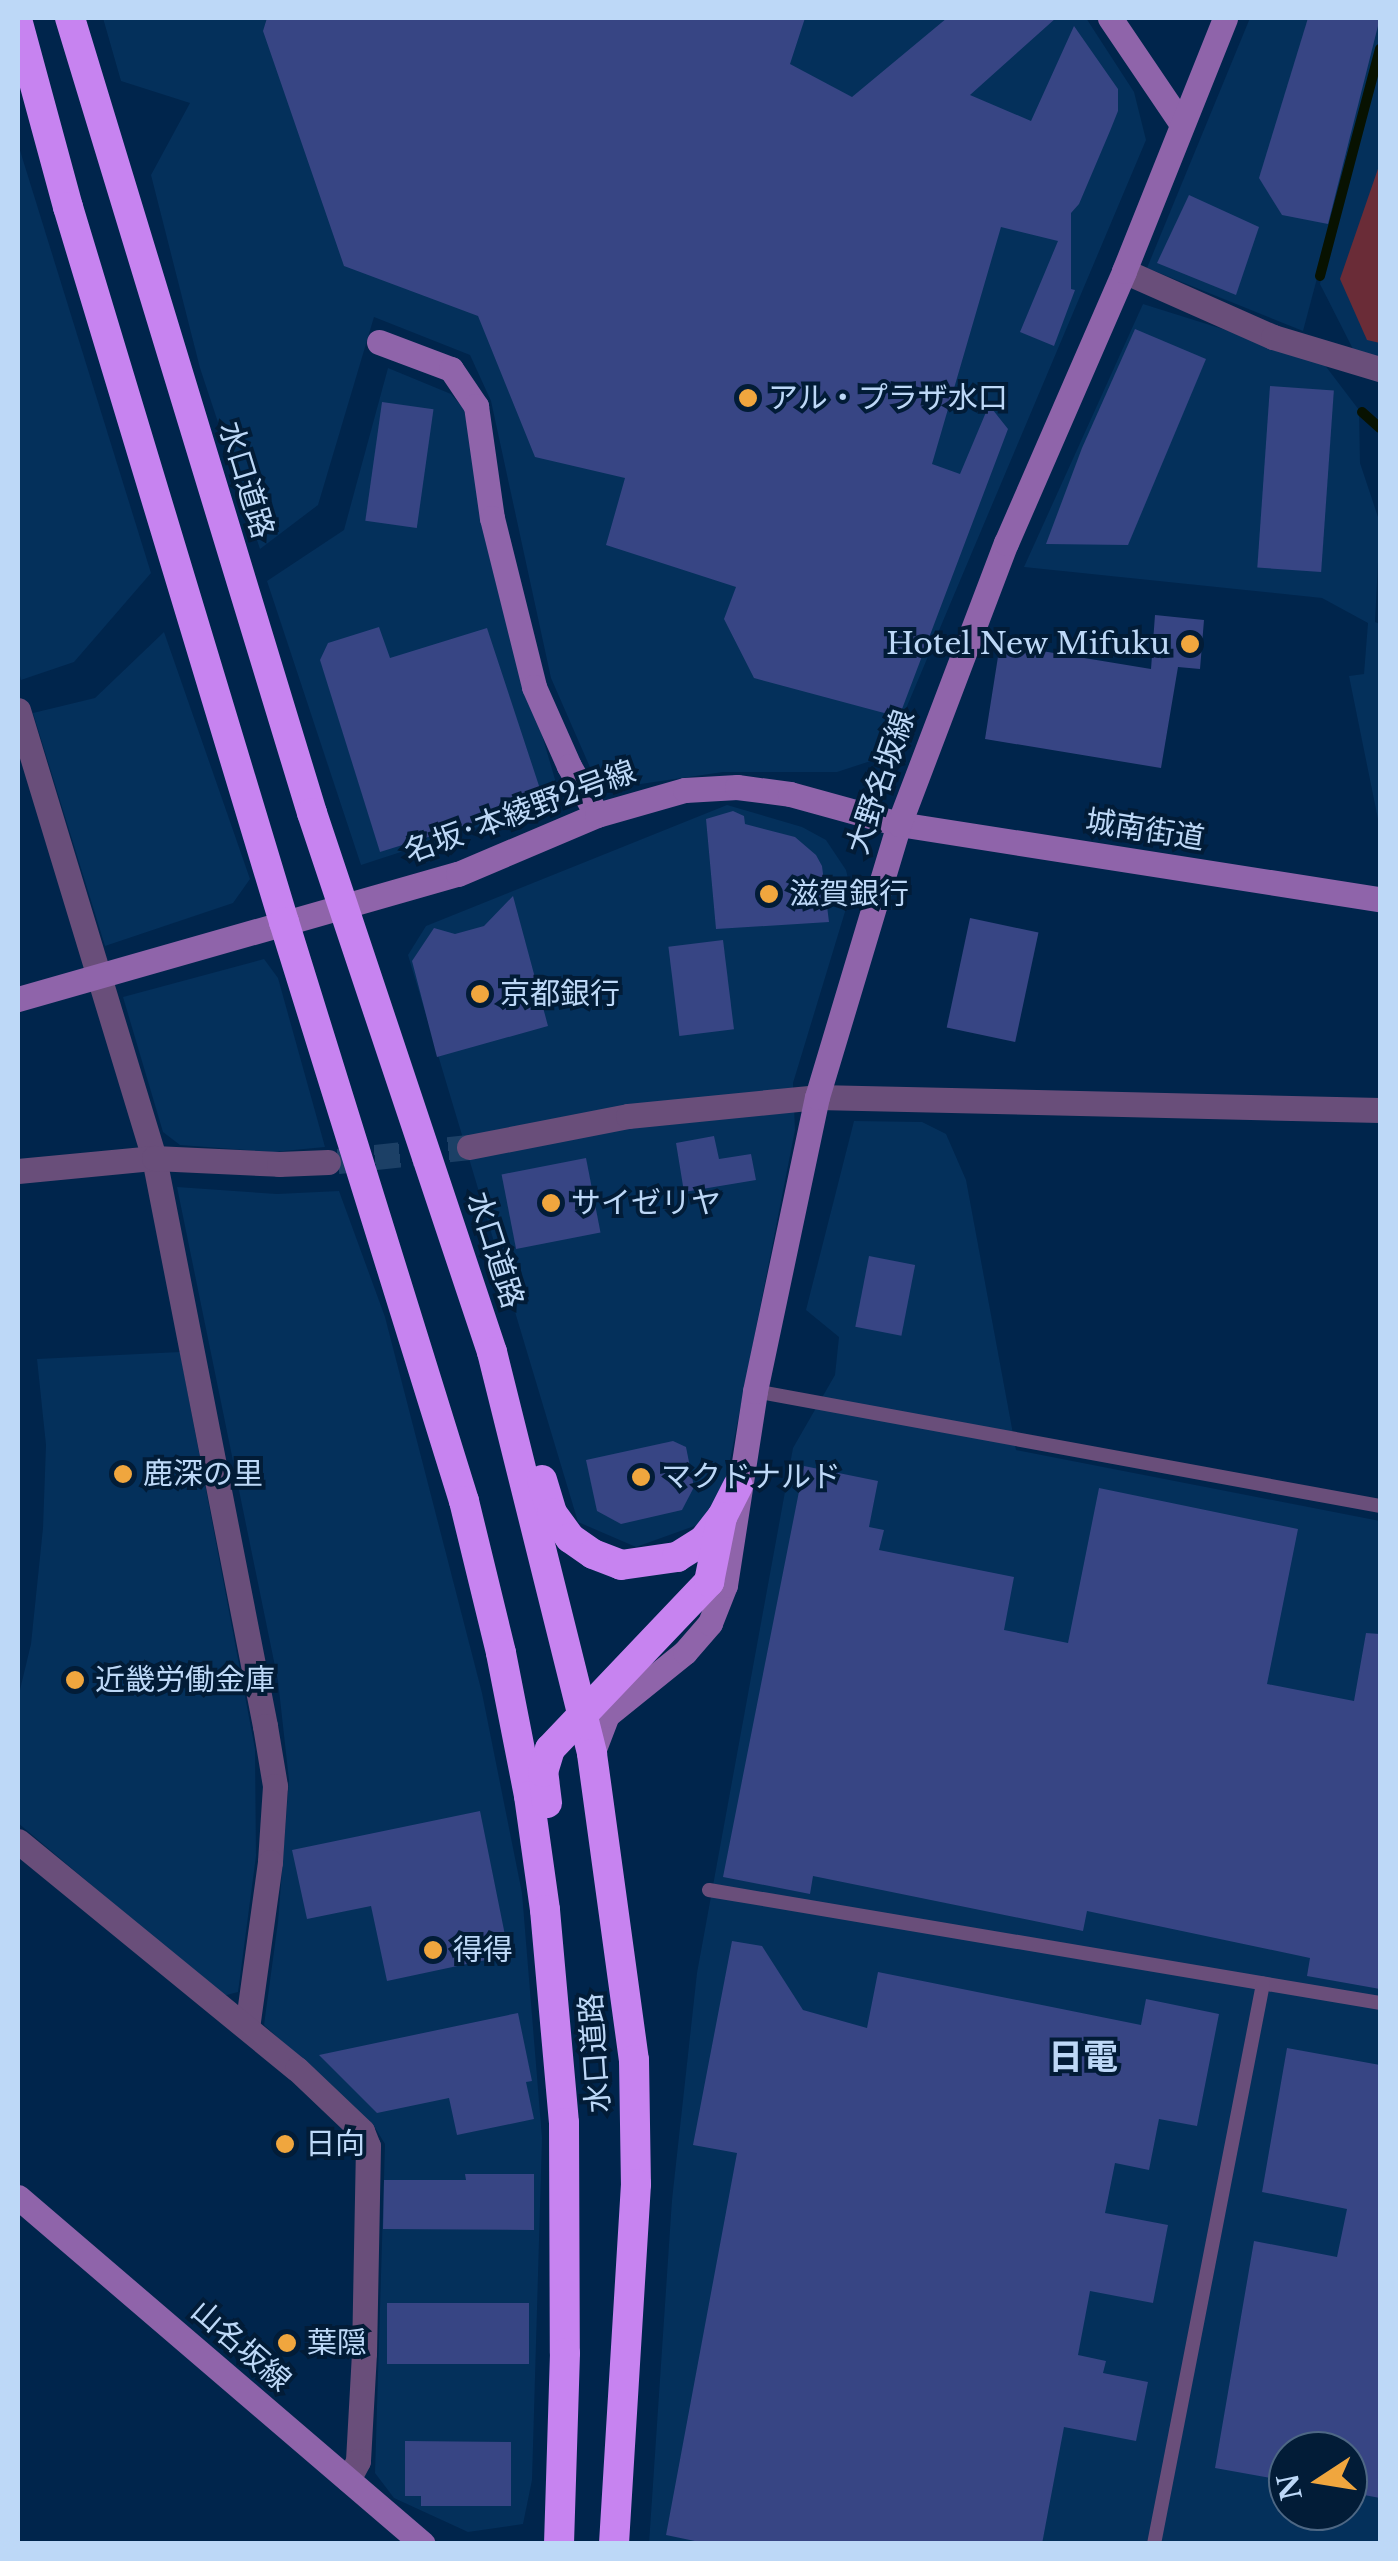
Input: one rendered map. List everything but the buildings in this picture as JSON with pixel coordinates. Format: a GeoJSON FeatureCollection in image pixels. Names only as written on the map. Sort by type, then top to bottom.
{"type":"FeatureCollection","features":[{"type":"Feature","properties":{"kind":"highway","name":"水口道路"},"geometry":{"type":"LineString","coordinates":[[70,18],[344,906],[492,1352],[592,1754],[634,2060],[636,2184],[614,2544]]}},
{"type":"Feature","properties":{"kind":"highway","name":"水口道路"},"geometry":{"type":"LineString","coordinates":[[18,23],[68,207],[464,1502],[501,1653],[529,1796],[545,1910],[566,2151],[559,2544]]}},
{"type":"Feature","properties":{"kind":"highway"},"geometry":{"type":"LineString","coordinates":[[492,1352],[530,1443],[552,1513],[570,1538],[593,1554],[622,1565],[677,1557],[702,1541],[722,1518],[738,1486]]}},
{"type":"Feature","properties":{"kind":"highway"},"geometry":{"type":"LineString","coordinates":[[566,2151],[576,2132],[578,2052],[565,1915],[542,1772],[550,1749],[709,1582],[722,1518]]}},
{"type":"Feature","properties":{"kind":"main road"},"geometry":{"type":"LineString","coordinates":[[1110,18],[1180,123]]}},
{"type":"Feature","properties":{"kind":"main road","name":"大野名坂線"},"geometry":{"type":"LineString","coordinates":[[592,1754],[607,1715],[685,1652],[710,1623],[725,1584],[738,1521],[738,1486],[755,1391],[818,1097],[899,824],[1006,543],[1124,271],[1224,18]]}},
{"type":"Feature","properties":{"kind":"main road"},"geometry":{"type":"LineString","coordinates":[[379,342],[451,369],[476,406],[492,518],[534,688],[597,815]]}},
{"type":"Feature","properties":{"kind":"main road","name":"名坂･本綾野2号線"},"geometry":{"type":"LineString","coordinates":[[18,999],[98,973],[458,874],[597,815],[685,790],[737,787],[790,794],[899,824]]}},
{"type":"Feature","properties":{"kind":"main road","name":"城南街道"},"geometry":{"type":"LineString","coordinates":[[899,824],[1380,899]]}},
{"type":"Feature","properties":{"kind":"main road","name":"山名坂線"},"geometry":{"type":"LineString","coordinates":[[18,2197],[424,2544]]}},
{"type":"Feature","properties":{"kind":"street"},"geometry":{"type":"LineString","coordinates":[[1124,271],[1273,337],[1380,369]]}},
{"type":"Feature","properties":{"kind":"street"},"geometry":{"type":"LineString","coordinates":[[18,710],[154,1158],[275,1786],[264,1922],[246,2027]]}},
{"type":"Feature","properties":{"kind":"street"},"geometry":{"type":"LineString","coordinates":[[469,1148],[628,1116],[818,1097],[1380,1110]]}},
{"type":"Feature","properties":{"kind":"street"},"geometry":{"type":"LineString","coordinates":[[18,1171],[154,1158],[279,1164],[328,1162]]}},
{"type":"Feature","properties":{"kind":"street"},"geometry":{"type":"LineString","coordinates":[[18,1842],[246,2027],[353,2120],[368,2146],[358,2461],[348,2480]]}},
{"type":"Feature","properties":{"kind":"lane"},"geometry":{"type":"LineString","coordinates":[[755,1391],[1380,1506]]}},
{"type":"Feature","properties":{"kind":"lane"},"geometry":{"type":"LineString","coordinates":[[710,1890],[1380,2003]]}},
{"type":"Feature","properties":{"kind":"lane"},"geometry":{"type":"LineString","coordinates":[[1154,2544],[1263,1984]]}},
{"type":"Feature","properties":{"kind":"shaded area","name":"アル・プラザ水口"},"geometry":{"type":"Polygon","coordinates":[[[103,18],[1086,18],[1134,92],[1146,140],[886,756],[837,772],[723,772],[613,788],[596,781],[551,678],[491,401],[470,355],[374,317],[318,505],[260,549],[200,368],[151,175],[190,103],[121,81],[103,18]]]}},
{"type":"Feature","properties":{"kind":"shaded area"},"geometry":{"type":"Polygon","coordinates":[[[1250,18],[1380,18],[1380,41],[1303,331],[1147,268],[1250,18]]]}},
{"type":"Feature","properties":{"kind":"shaded area"},"geometry":{"type":"Polygon","coordinates":[[[1380,60],[1380,360],[1355,353],[1320,284],[1380,60]]]}},
{"type":"Feature","properties":{"kind":"shaded area"},"geometry":{"type":"Polygon","coordinates":[[[18,144],[151,573],[74,662],[21,680],[18,668],[18,144]]]}},
{"type":"Feature","properties":{"kind":"shaded area"},"geometry":{"type":"Polygon","coordinates":[[[1380,163],[1380,343],[1367,340],[1340,279],[1380,163]]]}},
{"type":"Feature","properties":{"kind":"shaded area"},"geometry":{"type":"Polygon","coordinates":[[[1143,304],[1321,360],[1359,410],[1360,463],[1380,523],[1375,622],[1380,624],[1380,829],[1349,676],[1364,674],[1368,623],[1322,598],[1024,567],[1143,304]]]}},
{"type":"Feature","properties":{"kind":"shaded area"},"geometry":{"type":"Polygon","coordinates":[[[388,368],[451,394],[464,409],[502,598],[561,800],[361,865],[267,581],[344,530],[388,368]]]}},
{"type":"Feature","properties":{"kind":"shaded area"},"geometry":{"type":"Polygon","coordinates":[[[164,632],[250,879],[233,903],[105,946],[33,713],[95,698],[164,632]]]}},
{"type":"Feature","properties":{"kind":"shaded area"},"geometry":{"type":"Polygon","coordinates":[[[727,805],[802,827],[826,840],[846,870],[851,892],[793,1083],[795,1130],[724,1491],[700,1524],[636,1547],[578,1522],[408,955],[426,926],[727,805]]]}},
{"type":"Feature","properties":{"kind":"shaded area"},"geometry":{"type":"Polygon","coordinates":[[[264,959],[278,978],[325,1147],[273,1152],[180,1145],[163,1132],[123,997],[264,959]]]}},
{"type":"Feature","properties":{"kind":"shaded area"},"geometry":{"type":"Polygon","coordinates":[[[854,1121],[922,1122],[946,1134],[966,1180],[1016,1450],[1380,1521],[1380,2543],[649,2544],[672,2200],[697,1973],[793,1448],[835,1375],[839,1337],[806,1310],[854,1121]]]}},
{"type":"Feature","properties":{"kind":"shaded area"},"geometry":{"type":"Polygon","coordinates":[[[177,1187],[277,1194],[339,1191],[385,1317],[482,1693],[522,1893],[542,2138],[532,2480],[523,2524],[468,2532],[394,2498],[375,2473],[385,2144],[374,2126],[264,2025],[278,1922],[289,1780],[278,1681],[177,1187]]]}},
{"type":"Feature","properties":{"kind":"shaded area"},"geometry":{"type":"Polygon","coordinates":[[[180,1352],[255,1749],[256,1856],[238,1992],[223,1996],[18,1823],[18,1698],[31,1644],[43,1528],[46,1445],[37,1359],[180,1352]]]}},
{"type":"Feature","properties":{"kind":"waterway"},"geometry":{"type":"LineString","coordinates":[[1320,276],[1380,49]]}},
{"type":"Feature","properties":{"kind":"waterway"},"geometry":{"type":"LineString","coordinates":[[1362,412],[1380,428]]}},
{"type":"Feature","properties":{"kind":"tunnel"},"geometry":{"type":"LineString","coordinates":[[338,1161],[469,1147]]}},
{"type":"Feature","properties":{"kind":"place","name":"アル・プラザ水口"},"geometry":{"type":"Point","coordinates":[748,398]}},
{"type":"Feature","properties":{"kind":"place","name":"Hotel New Mifuku"},"geometry":{"type":"Point","coordinates":[1190,644]}},
{"type":"Feature","properties":{"kind":"place","name":"滋賀銀行"},"geometry":{"type":"Point","coordinates":[769,894]}},
{"type":"Feature","properties":{"kind":"place","name":"京都銀行"},"geometry":{"type":"Point","coordinates":[480,994]}},
{"type":"Feature","properties":{"kind":"place","name":"サイゼリヤ"},"geometry":{"type":"Point","coordinates":[551,1203]}},
{"type":"Feature","properties":{"kind":"place","name":"鹿深の里"},"geometry":{"type":"Point","coordinates":[123,1474]}},
{"type":"Feature","properties":{"kind":"place","name":"マクドナルド"},"geometry":{"type":"Point","coordinates":[641,1477]}},
{"type":"Feature","properties":{"kind":"place","name":"近畿労働金庫"},"geometry":{"type":"Point","coordinates":[75,1680]}},
{"type":"Feature","properties":{"kind":"place","name":"得得"},"geometry":{"type":"Point","coordinates":[433,1950]}},
{"type":"Feature","properties":{"kind":"place","name":"日向"},"geometry":{"type":"Point","coordinates":[285,2144]}},
{"type":"Feature","properties":{"kind":"place","name":"葉隠"},"geometry":{"type":"Point","coordinates":[287,2343]}},
{"type":"Feature","properties":{"kind":"district","name":"日電"},"geometry":{"type":"Point","coordinates":[1083,2057]}}]}
